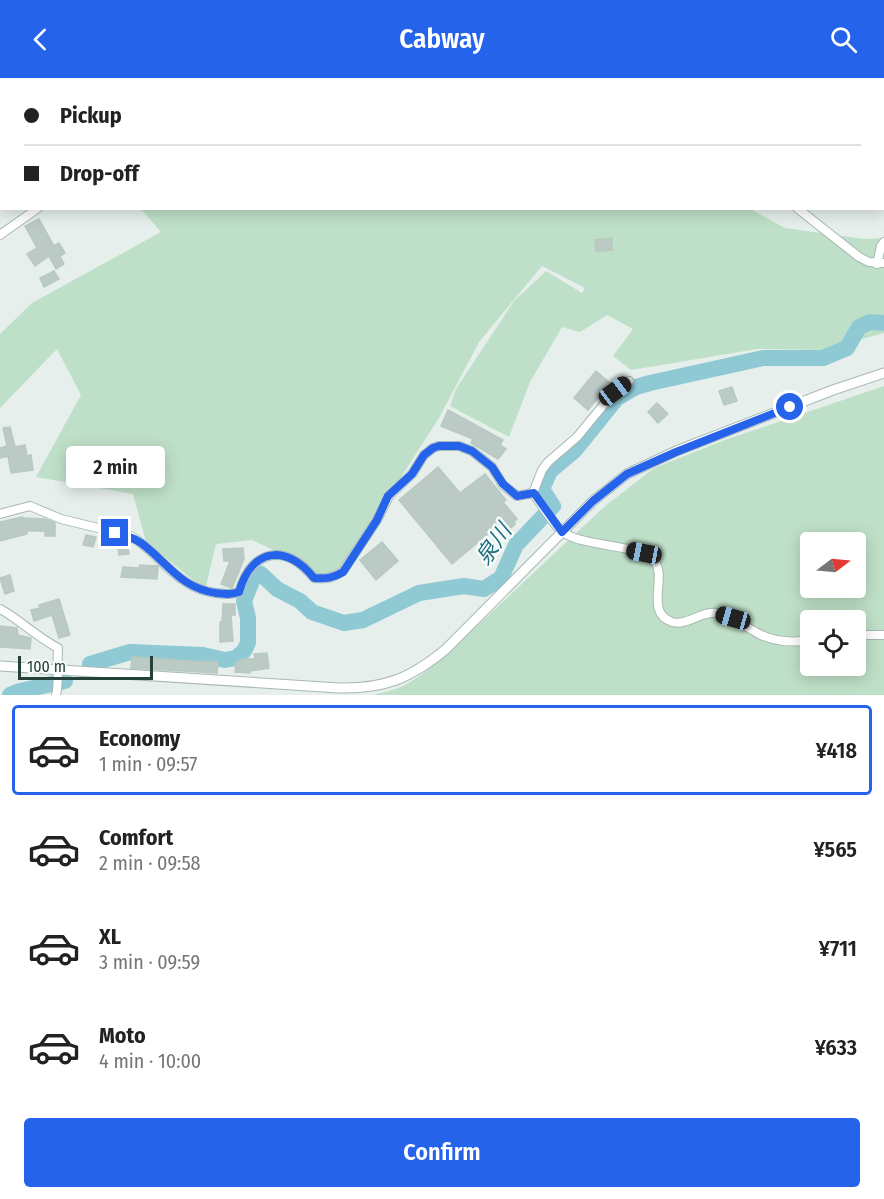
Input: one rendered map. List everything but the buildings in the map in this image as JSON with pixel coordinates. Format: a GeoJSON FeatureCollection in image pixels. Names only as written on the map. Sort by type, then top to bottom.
{"type":"FeatureCollection","features":[{"type":"Feature","properties":{"kind":"street"},"geometry":{"type":"LineString","coordinates":[[0,235],[35,210]]}},
{"type":"Feature","properties":{"kind":"street"},"geometry":{"type":"LineString","coordinates":[[800,210],[869,262],[881,263],[881,246],[884,242]]}},
{"type":"Feature","properties":{"kind":"street"},"geometry":{"type":"LineString","coordinates":[[0,666],[57,673],[339,688],[363,689],[385,684],[425,666],[439,654],[610,486],[646,464],[833,390],[884,373]]}},
{"type":"Feature","properties":{"kind":"street"},"geometry":{"type":"LineString","coordinates":[[534,493],[542,470],[548,462],[577,437],[615,391],[629,381]]}},
{"type":"Feature","properties":{"kind":"street"},"geometry":{"type":"LineString","coordinates":[[0,514],[30,506],[62,519],[130,537],[140,542],[174,575],[192,587],[230,595],[239,592],[250,568],[260,559],[273,555],[285,555],[303,564],[314,578],[326,579],[343,572],[377,520],[388,496],[412,474],[424,455],[439,446],[459,446],[472,451],[492,467],[503,484],[517,496],[534,493]]}},
{"type":"Feature","properties":{"kind":"street"},"geometry":{"type":"LineString","coordinates":[[534,493],[562,532],[586,542],[644,553],[656,563],[659,573],[658,604],[663,615],[671,622],[681,622],[715,613],[733,618],[762,635],[783,642],[800,641]]}},
{"type":"Feature","properties":{"kind":"street"},"geometry":{"type":"LineString","coordinates":[[0,609],[19,619],[46,642],[58,648],[57,693]]}},
{"type":"Feature","properties":{"kind":"street"},"geometry":{"type":"LineString","coordinates":[[866,635],[884,635]]}},
{"type":"Feature","properties":{"kind":"green space"},"geometry":{"type":"Polygon","coordinates":[[[142,210],[752,210],[785,228],[864,239],[884,238],[884,333],[823,350],[757,349],[631,370],[613,356],[633,329],[607,315],[580,332],[562,327],[530,382],[509,437],[450,406],[456,389],[514,301],[546,271],[582,293],[585,288],[542,266],[479,342],[439,418],[338,575],[314,578],[284,555],[252,540],[216,544],[206,586],[203,588],[146,542],[133,494],[36,477],[81,395],[57,349],[0,408],[0,334],[32,303],[161,232],[142,210]]]}},
{"type":"Feature","properties":{"kind":"green space"},"geometry":{"type":"Polygon","coordinates":[[[884,386],[884,695],[373,695],[401,687],[435,664],[604,507],[654,468],[725,440],[884,386]]]}},
{"type":"Feature","properties":{"kind":"waterway","name":"泉川"},"geometry":{"type":"LineString","coordinates":[[90,664],[130,652],[203,655],[225,660],[236,658],[244,651],[248,643],[248,618],[244,601],[254,576],[261,574],[277,589],[300,601],[312,612],[344,623],[363,620],[419,593],[464,586],[484,589],[501,578],[516,545],[553,506],[542,489],[550,471],[575,450],[617,398],[636,387],[650,383],[763,358],[823,358],[847,348],[859,327],[870,322],[884,323]]}},
{"type":"Feature","properties":{"kind":"waterway","name":"泉川"},"geometry":{"type":"LineString","coordinates":[[10,695],[65,681]]}},
{"type":"Feature","properties":{"kind":"route"},"geometry":{"type":"LineString","coordinates":[[115,533],[140,542],[174,575],[192,587],[204,591],[230,595],[239,592],[250,568],[260,559],[273,555],[285,555],[303,564],[314,578],[326,579],[343,572],[377,520],[388,496],[412,474],[424,455],[433,448],[459,446],[472,451],[492,467],[503,484],[517,496],[534,493],[562,532],[593,501],[627,474],[646,464],[790,407]]}}]}
